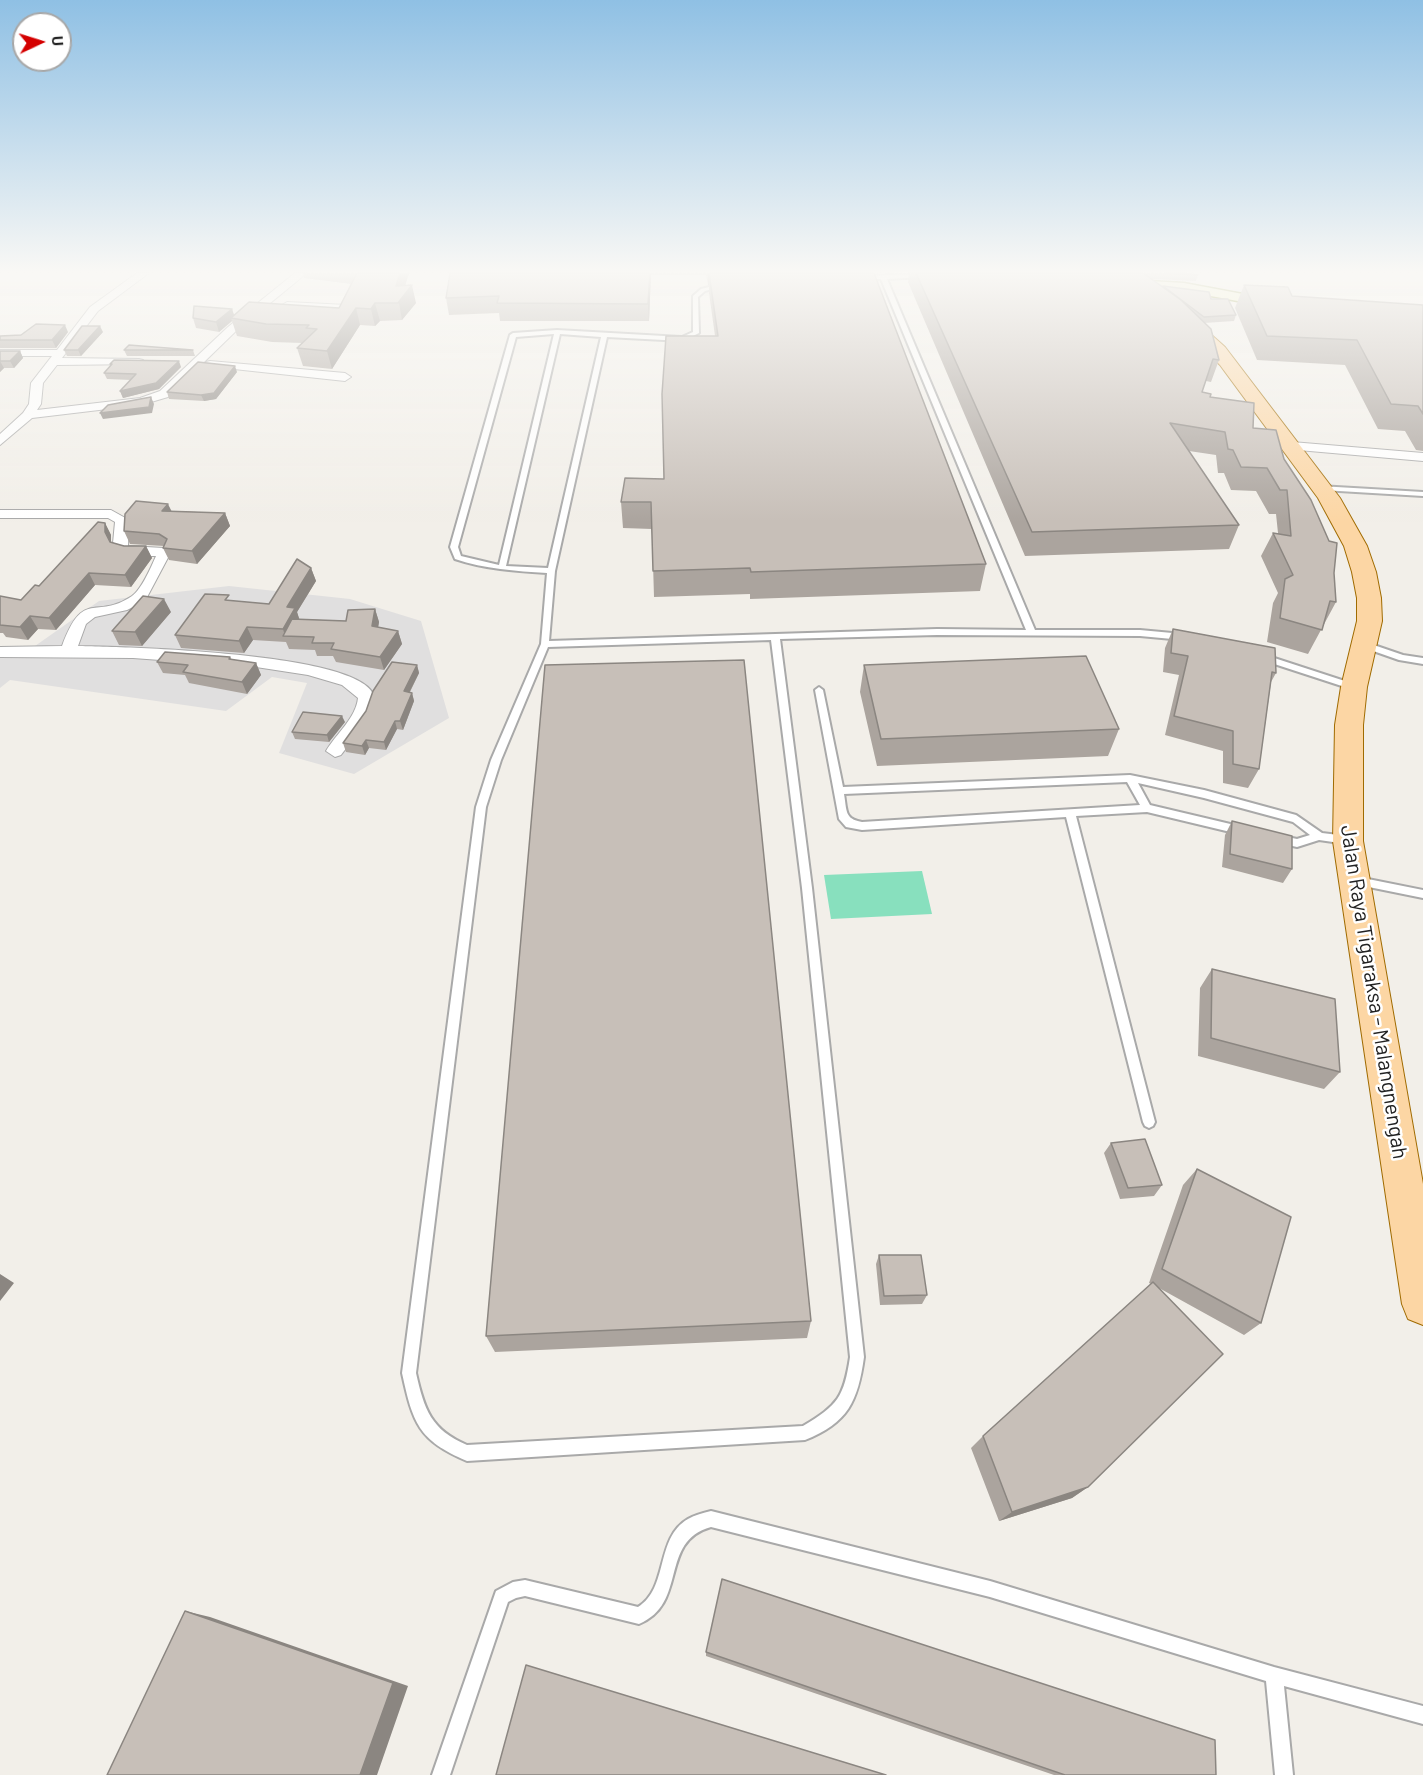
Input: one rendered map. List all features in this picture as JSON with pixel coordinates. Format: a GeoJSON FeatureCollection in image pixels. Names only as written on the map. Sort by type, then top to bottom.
{"type":"FeatureCollection","features":[{"type":"Feature","properties":{"kind":"main road","name":"Jalan Raya Tigaraksa - Malangnengah"},"geometry":{"type":"LineString","coordinates":[[1222,356],[1292,446],[1344,523],[1361,560],[1369,597],[1370,621],[1354,687],[1347,771],[1348,841],[1423,1304]]}},
{"type":"Feature","properties":{"kind":"street"},"geometry":{"type":"LineString","coordinates":[[39,356],[154,362]]}},
{"type":"Feature","properties":{"kind":"street"},"geometry":{"type":"LineString","coordinates":[[28,415],[157,397],[171,389],[206,356]]}},
{"type":"Feature","properties":{"kind":"street"},"geometry":{"type":"LineString","coordinates":[[0,441],[28,415],[35,404],[37,383],[55,357]]}},
{"type":"Feature","properties":{"kind":"street"},"geometry":{"type":"LineString","coordinates":[[177,362],[200,362],[345,377]]}},
{"type":"Feature","properties":{"kind":"street"},"geometry":{"type":"LineString","coordinates":[[1292,446],[1423,457]]}},
{"type":"Feature","properties":{"kind":"street"},"geometry":{"type":"LineString","coordinates":[[0,514],[111,514],[122,520],[120,543],[122,549],[130,552],[164,552],[164,558],[140,598],[122,607],[90,613],[80,622],[69,649]]}},
{"type":"Feature","properties":{"kind":"street"},"geometry":{"type":"LineString","coordinates":[[0,652],[69,649],[261,662],[337,677],[361,690],[366,696],[366,703],[363,711],[335,751]]}},
{"type":"Feature","properties":{"kind":"lane"},"geometry":{"type":"LineString","coordinates":[[506,356],[454,547],[458,557],[502,568],[551,571]]}},
{"type":"Feature","properties":{"kind":"lane"},"geometry":{"type":"LineString","coordinates":[[502,568],[551,356]]}},
{"type":"Feature","properties":{"kind":"lane"},"geometry":{"type":"LineString","coordinates":[[599,356],[551,571],[545,644],[496,760],[481,807],[409,1373],[424,1426],[447,1446],[467,1453],[805,1433],[835,1416],[852,1393],[857,1357],[807,888],[775,638]]}},
{"type":"Feature","properties":{"kind":"lane"},"geometry":{"type":"LineString","coordinates":[[916,356],[1032,633]]}},
{"type":"Feature","properties":{"kind":"lane"},"geometry":{"type":"LineString","coordinates":[[1322,488],[1423,494]]}},
{"type":"Feature","properties":{"kind":"lane"},"geometry":{"type":"LineString","coordinates":[[545,644],[1032,633],[1140,633],[1194,639]]}},
{"type":"Feature","properties":{"kind":"lane"},"geometry":{"type":"LineString","coordinates":[[1365,645],[1402,658],[1423,661]]}},
{"type":"Feature","properties":{"kind":"lane"},"geometry":{"type":"LineString","coordinates":[[1249,653],[1354,687]]}},
{"type":"Feature","properties":{"kind":"lane"},"geometry":{"type":"LineString","coordinates":[[819,690],[844,819],[850,824],[862,826],[1147,808],[1251,832]]}},
{"type":"Feature","properties":{"kind":"lane"},"geometry":{"type":"LineString","coordinates":[[840,791],[1130,778],[1204,794],[1296,819],[1318,836]]}},
{"type":"Feature","properties":{"kind":"lane"},"geometry":{"type":"LineString","coordinates":[[1130,778],[1147,808]]}},
{"type":"Feature","properties":{"kind":"lane"},"geometry":{"type":"LineString","coordinates":[[1070,814],[1149,1122]]}},
{"type":"Feature","properties":{"kind":"lane"},"geometry":{"type":"LineString","coordinates":[[1262,835],[1297,843],[1318,836],[1348,841]]}},
{"type":"Feature","properties":{"kind":"lane"},"geometry":{"type":"LineString","coordinates":[[1354,881],[1423,894]]}},
{"type":"Feature","properties":{"kind":"lane"},"geometry":{"type":"LineString","coordinates":[[441,1775],[502,1597],[513,1590],[525,1588],[639,1616],[649,1612],[658,1601],[674,1544],[691,1526],[711,1519],[990,1588],[1274,1675],[1423,1715]]}},
{"type":"Feature","properties":{"kind":"lane"},"geometry":{"type":"LineString","coordinates":[[1274,1675],[1284,1775]]}},
{"type":"Feature","properties":{"kind":"shaded area"},"geometry":{"type":"Polygon","coordinates":[[[229,586],[350,599],[421,621],[449,718],[354,774],[279,753],[307,683],[272,677],[226,711],[10,680],[0,688],[0,647],[35,646],[99,601],[229,586]]]}},
{"type":"Feature","properties":{"kind":"green space"},"geometry":{"type":"Polygon","coordinates":[[[922,871],[932,914],[831,919],[824,875],[922,871]]]}},
{"type":"Feature","properties":{"kind":"building"},"geometry":{"type":"Polygon","coordinates":[[[0,356],[15,356],[10,361],[0,361],[0,356]]]}},
{"type":"Feature","properties":{"kind":"building"},"geometry":{"type":"Polygon","coordinates":[[[665,356],[906,356],[986,564],[751,572],[750,568],[653,571],[651,502],[621,502],[625,478],[664,479],[662,394],[665,356]]]}},
{"type":"Feature","properties":{"kind":"building"},"geometry":{"type":"Polygon","coordinates":[[[953,356],[1218,356],[1219,360],[1213,359],[1202,392],[1211,394],[1210,397],[1254,403],[1253,428],[1276,430],[1284,459],[1311,500],[1329,541],[1337,543],[1334,573],[1336,602],[1330,601],[1322,630],[1280,618],[1285,579],[1293,575],[1273,533],[1291,536],[1287,490],[1280,490],[1267,468],[1241,467],[1233,450],[1228,449],[1225,432],[1170,423],[1239,525],[1032,532],[953,356]]]}},
{"type":"Feature","properties":{"kind":"building"},"geometry":{"type":"Polygon","coordinates":[[[1365,356],[1423,356],[1423,414],[1418,406],[1391,404],[1365,356]]]}},
{"type":"Feature","properties":{"kind":"building"},"geometry":{"type":"Polygon","coordinates":[[[114,360],[179,361],[156,383],[120,391],[136,374],[104,373],[114,360]]]}},
{"type":"Feature","properties":{"kind":"building"},"geometry":{"type":"Polygon","coordinates":[[[198,362],[235,366],[214,393],[201,395],[167,392],[198,362]]]}},
{"type":"Feature","properties":{"kind":"building"},"geometry":{"type":"Polygon","coordinates":[[[151,397],[149,407],[100,413],[108,405],[151,397]]]}},
{"type":"Feature","properties":{"kind":"building"},"geometry":{"type":"Polygon","coordinates":[[[136,501],[168,504],[162,511],[225,513],[192,551],[163,548],[167,539],[159,534],[124,531],[125,514],[136,501]]]}},
{"type":"Feature","properties":{"kind":"building"},"geometry":{"type":"Polygon","coordinates":[[[98,522],[105,523],[105,532],[110,542],[124,546],[146,546],[125,575],[89,573],[49,618],[30,616],[20,627],[0,625],[0,596],[21,600],[35,585],[39,586],[98,522]]]}},
{"type":"Feature","properties":{"kind":"building"},"geometry":{"type":"Polygon","coordinates":[[[297,559],[311,568],[287,607],[295,608],[283,629],[247,627],[239,641],[175,635],[205,594],[229,595],[225,600],[269,604],[297,559]]]}},
{"type":"Feature","properties":{"kind":"building"},"geometry":{"type":"Polygon","coordinates":[[[143,596],[164,599],[135,632],[112,631],[143,596]]]}},
{"type":"Feature","properties":{"kind":"building"},"geometry":{"type":"Polygon","coordinates":[[[375,609],[372,626],[398,631],[380,657],[331,649],[334,643],[312,643],[314,637],[283,636],[292,619],[346,621],[348,610],[375,609]]]}},
{"type":"Feature","properties":{"kind":"building"},"geometry":{"type":"Polygon","coordinates":[[[1173,629],[1275,648],[1276,673],[1272,672],[1259,769],[1233,764],[1233,731],[1174,716],[1188,656],[1171,653],[1173,629]]]}},
{"type":"Feature","properties":{"kind":"building"},"geometry":{"type":"Polygon","coordinates":[[[165,652],[230,657],[229,659],[256,663],[242,682],[183,672],[188,665],[157,662],[165,652]]]}},
{"type":"Feature","properties":{"kind":"building"},"geometry":{"type":"Polygon","coordinates":[[[1086,656],[1119,729],[881,739],[864,665],[1086,656]]]}},
{"type":"Feature","properties":{"kind":"building"},"geometry":{"type":"Polygon","coordinates":[[[744,660],[811,1321],[486,1336],[545,665],[744,660]]]}},
{"type":"Feature","properties":{"kind":"building"},"geometry":{"type":"Polygon","coordinates":[[[392,662],[417,665],[404,691],[412,693],[400,721],[395,721],[384,742],[366,740],[362,746],[343,743],[366,711],[373,691],[392,662]]]}},
{"type":"Feature","properties":{"kind":"building"},"geometry":{"type":"Polygon","coordinates":[[[303,712],[342,716],[327,735],[292,732],[303,712]]]}},
{"type":"Feature","properties":{"kind":"building"},"geometry":{"type":"Polygon","coordinates":[[[1232,821],[1292,836],[1292,869],[1230,854],[1232,821]]]}},
{"type":"Feature","properties":{"kind":"building"},"geometry":{"type":"Polygon","coordinates":[[[1212,969],[1335,999],[1340,1072],[1211,1038],[1212,969]]]}},
{"type":"Feature","properties":{"kind":"building"},"geometry":{"type":"Polygon","coordinates":[[[1145,1139],[1162,1185],[1128,1188],[1111,1143],[1145,1139]]]}},
{"type":"Feature","properties":{"kind":"building"},"geometry":{"type":"Polygon","coordinates":[[[1197,1169],[1291,1217],[1261,1323],[1162,1269],[1197,1169]]]}},
{"type":"Feature","properties":{"kind":"building"},"geometry":{"type":"Polygon","coordinates":[[[879,1255],[921,1255],[927,1295],[884,1296],[879,1255]]]}},
{"type":"Feature","properties":{"kind":"building"},"geometry":{"type":"Polygon","coordinates":[[[1153,1282],[1223,1354],[1088,1487],[1012,1512],[983,1436],[1153,1282]]]}},
{"type":"Feature","properties":{"kind":"building"},"geometry":{"type":"Polygon","coordinates":[[[722,1579],[1215,1740],[1216,1775],[1065,1775],[706,1652],[722,1579]]]}},
{"type":"Feature","properties":{"kind":"building"},"geometry":{"type":"Polygon","coordinates":[[[185,1611],[393,1683],[360,1775],[107,1775],[185,1611]]]}},
{"type":"Feature","properties":{"kind":"building"},"geometry":{"type":"Polygon","coordinates":[[[526,1665],[886,1775],[496,1775],[526,1665]]]}}]}
